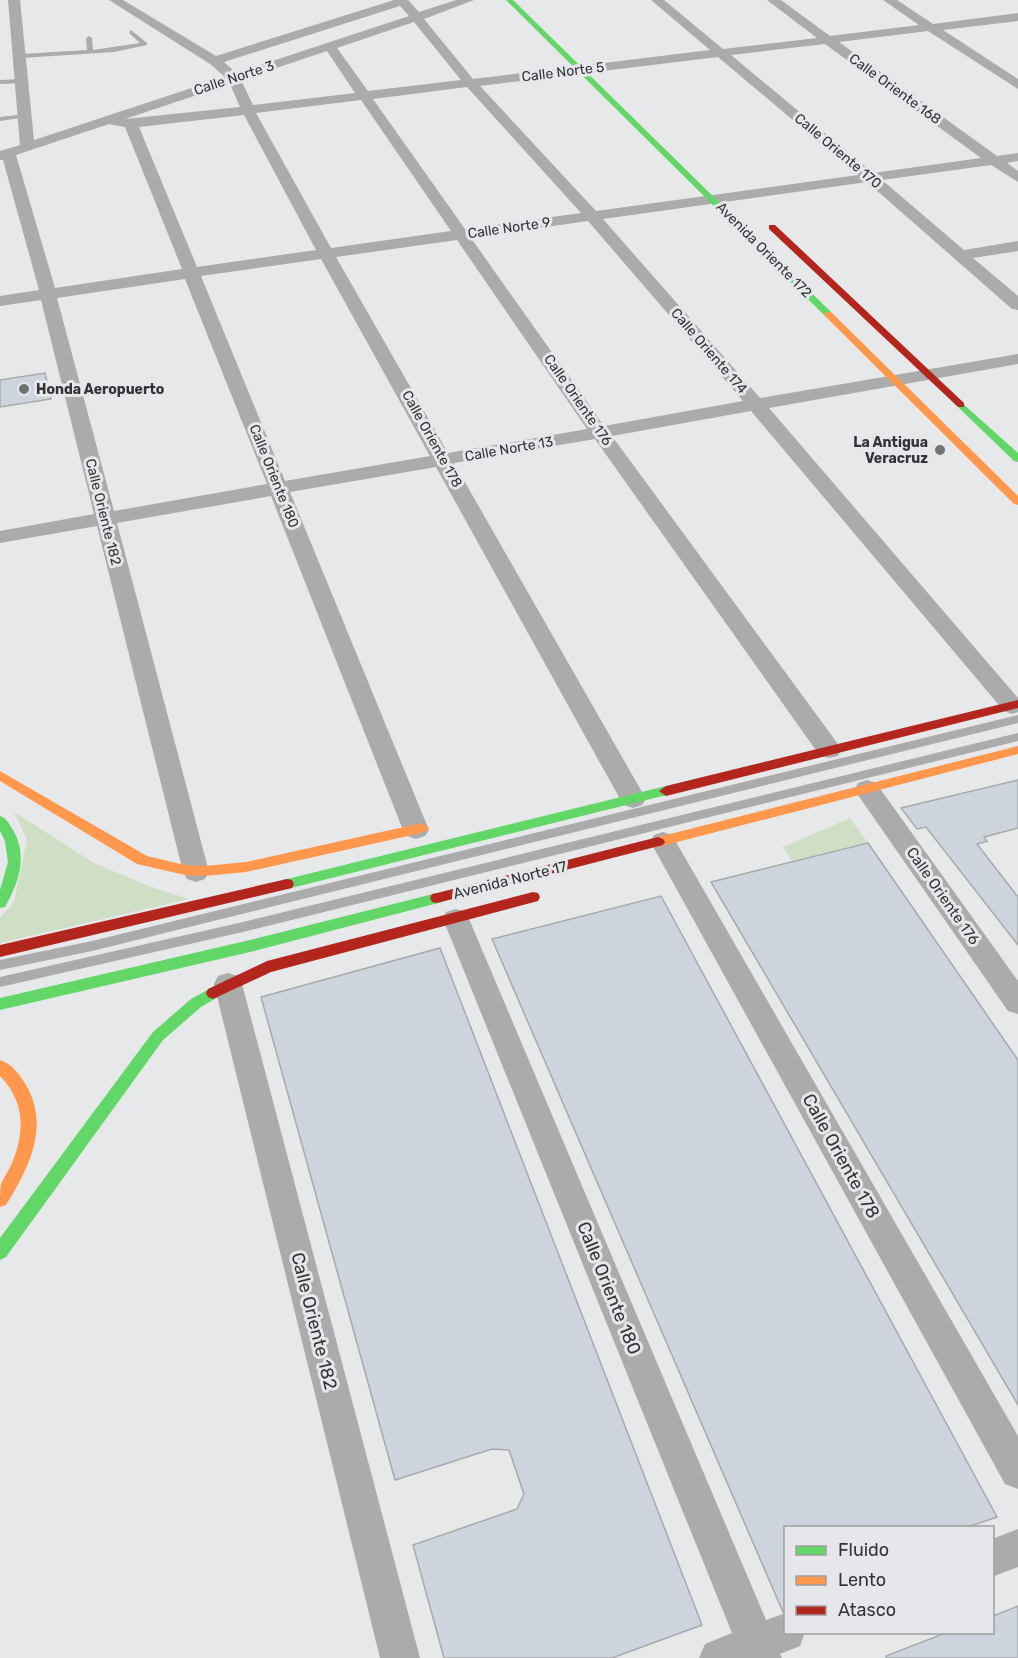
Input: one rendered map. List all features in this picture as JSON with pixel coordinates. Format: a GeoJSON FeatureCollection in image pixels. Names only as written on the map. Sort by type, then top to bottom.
{"type":"FeatureCollection","features":[{"type":"Feature","properties":{"kind":"main road","name":"Avenida Oriente 172"},"geometry":{"type":"LineString","coordinates":[[508,0],[713,199],[1018,502]]}},
{"type":"Feature","properties":{"kind":"main road"},"geometry":{"type":"LineString","coordinates":[[589,50],[622,83]]}},
{"type":"Feature","properties":{"kind":"main road","name":"Avenida Oriente 172"},"geometry":{"type":"LineString","coordinates":[[722,179],[1018,459]]}},
{"type":"Feature","properties":{"kind":"main road"},"geometry":{"type":"LineString","coordinates":[[0,951],[342,871],[829,750],[1016,710]]}},
{"type":"Feature","properties":{"kind":"main road","name":"Avenida Norte 17"},"geometry":{"type":"LineString","coordinates":[[0,1004],[239,949],[1018,750]]}},
{"type":"Feature","properties":{"kind":"main road"},"geometry":{"type":"LineString","coordinates":[[0,775],[154,866],[181,872],[215,872],[248,867],[439,824]]}},
{"type":"Feature","properties":{"kind":"main road"},"geometry":{"type":"LineString","coordinates":[[588,797],[633,799]]}},
{"type":"Feature","properties":{"kind":"main road"},"geometry":{"type":"LineString","coordinates":[[0,821],[16,845],[17,860],[15,874],[0,903]]}},
{"type":"Feature","properties":{"kind":"main road"},"geometry":{"type":"LineString","coordinates":[[625,864],[663,841]]}},
{"type":"Feature","properties":{"kind":"main road"},"geometry":{"type":"LineString","coordinates":[[0,1252],[158,1036],[196,1003],[228,984],[267,967],[456,919],[551,892]]}},
{"type":"Feature","properties":{"kind":"main road"},"geometry":{"type":"LineString","coordinates":[[0,1066],[15,1077],[22,1087],[30,1109],[28,1141],[21,1162],[0,1200]]}},
{"type":"Feature","properties":{"kind":"street","name":"Calle Oriente 182"},"geometry":{"type":"LineString","coordinates":[[14,0],[26,116],[12,152],[196,872]]}},
{"type":"Feature","properties":{"kind":"street"},"geometry":{"type":"LineString","coordinates":[[116,0],[215,62],[234,78]]}},
{"type":"Feature","properties":{"kind":"street"},"geometry":{"type":"LineString","coordinates":[[215,62],[400,0]]}},
{"type":"Feature","properties":{"kind":"street","name":"Calle Oriente 174"},"geometry":{"type":"LineString","coordinates":[[400,0],[418,17],[470,82],[592,216],[757,406],[1016,710]]}},
{"type":"Feature","properties":{"kind":"street","name":"Calle Norte 3"},"geometry":{"type":"LineString","coordinates":[[12,152],[468,0]]}},
{"type":"Feature","properties":{"kind":"street","name":"Calle Oriente 170"},"geometry":{"type":"LineString","coordinates":[[657,0],[962,255],[1017,304]]}},
{"type":"Feature","properties":{"kind":"street","name":"Calle Oriente 168"},"geometry":{"type":"LineString","coordinates":[[772,0],[1018,178]]}},
{"type":"Feature","properties":{"kind":"street"},"geometry":{"type":"LineString","coordinates":[[889,0],[1018,85]]}},
{"type":"Feature","properties":{"kind":"street","name":"Calle Norte 5"},"geometry":{"type":"LineString","coordinates":[[108,120],[131,124],[1018,17]]}},
{"type":"Feature","properties":{"kind":"street","name":"Calle Oriente 176"},"geometry":{"type":"LineString","coordinates":[[330,47],[600,433],[829,750]]}},
{"type":"Feature","properties":{"kind":"street","name":"Calle Oriente 178"},"geometry":{"type":"LineString","coordinates":[[234,78],[248,110],[327,253],[633,799]]}},
{"type":"Feature","properties":{"kind":"street","name":"Calle Oriente 180"},"geometry":{"type":"LineString","coordinates":[[131,124],[416,830]]}},
{"type":"Feature","properties":{"kind":"street","name":"Calle Norte 9"},"geometry":{"type":"LineString","coordinates":[[0,301],[1018,157]]}},
{"type":"Feature","properties":{"kind":"street"},"geometry":{"type":"LineString","coordinates":[[962,255],[1018,246]]}},
{"type":"Feature","properties":{"kind":"street","name":"Calle Norte 13"},"geometry":{"type":"LineString","coordinates":[[0,537],[757,406],[1018,358]]}},
{"type":"Feature","properties":{"kind":"street","name":"Calle Oriente 176"},"geometry":{"type":"LineString","coordinates":[[867,789],[1018,1004]]}},
{"type":"Feature","properties":{"kind":"street","name":"Calle Oriente 178"},"geometry":{"type":"LineString","coordinates":[[663,841],[1018,1471]]}},
{"type":"Feature","properties":{"kind":"street","name":"Calle Oriente 180"},"geometry":{"type":"LineString","coordinates":[[456,919],[768,1645]]}},
{"type":"Feature","properties":{"kind":"street","name":"Calle Oriente 182"},"geometry":{"type":"LineString","coordinates":[[228,984],[400,1658]]}},
{"type":"Feature","properties":{"kind":"street"},"geometry":{"type":"LineString","coordinates":[[994,1557],[1018,1548]]}},
{"type":"Feature","properties":{"kind":"street"},"geometry":{"type":"LineString","coordinates":[[719,1658],[768,1645]]}},
{"type":"Feature","properties":{"kind":"lane"},"geometry":{"type":"LineString","coordinates":[[21,56],[114,50],[145,44],[131,32]]}},
{"type":"Feature","properties":{"kind":"lane"},"geometry":{"type":"LineString","coordinates":[[89,38],[90,51]]}},
{"type":"Feature","properties":{"kind":"lane"},"geometry":{"type":"LineString","coordinates":[[0,82],[23,81]]}},
{"type":"Feature","properties":{"kind":"lane"},"geometry":{"type":"LineString","coordinates":[[0,119],[26,116]]}},
{"type":"Feature","properties":{"kind":"lane"},"geometry":{"type":"LineString","coordinates":[[0,965],[92,946],[1016,710]]}},
{"type":"Feature","properties":{"kind":"lane"},"geometry":{"type":"LineString","coordinates":[[0,982],[243,927],[1018,737]]}},
{"type":"Feature","properties":{"kind":"green space"},"geometry":{"type":"Polygon","coordinates":[[[14,812],[94,863],[154,888],[189,899],[0,943],[0,918],[14,902],[27,840],[14,812]]]}},
{"type":"Feature","properties":{"kind":"green space"},"geometry":{"type":"Polygon","coordinates":[[[850,818],[868,843],[793,862],[783,847],[850,818]]]}},
{"type":"Feature","properties":{"kind":"building","name":"Honda Aeropuerto"},"geometry":{"type":"Polygon","coordinates":[[[45,373],[51,399],[0,407],[0,380],[45,373]]]}},
{"type":"Feature","properties":{"kind":"building"},"geometry":{"type":"Polygon","coordinates":[[[1018,780],[1018,828],[984,837],[987,841],[977,844],[1018,897],[1018,945],[926,827],[917,829],[901,808],[1018,780]]]}},
{"type":"Feature","properties":{"kind":"building"},"geometry":{"type":"Polygon","coordinates":[[[868,843],[1018,1060],[1018,1405],[711,882],[868,843]]]}},
{"type":"Feature","properties":{"kind":"building"},"geometry":{"type":"Polygon","coordinates":[[[661,896],[997,1517],[971,1526],[784,1526],[783,1612],[492,939],[661,896]]]}},
{"type":"Feature","properties":{"kind":"building"},"geometry":{"type":"Polygon","coordinates":[[[440,948],[702,1625],[612,1658],[444,1658],[413,1545],[517,1509],[524,1494],[509,1450],[492,1449],[395,1480],[261,997],[440,948]]]}},
{"type":"Feature","properties":{"kind":"building"},"geometry":{"type":"Polygon","coordinates":[[[1018,1606],[1018,1658],[886,1658],[886,1656],[943,1634],[994,1634],[994,1616],[1018,1606]]]}},
{"type":"Feature","properties":{"kind":"traffic: fast"},"geometry":{"type":"LineString","coordinates":[[509,0],[828,314]]}},
{"type":"Feature","properties":{"kind":"traffic: fast"},"geometry":{"type":"LineString","coordinates":[[961,405],[1018,459]]}},
{"type":"Feature","properties":{"kind":"traffic: fast"},"geometry":{"type":"LineString","coordinates":[[287,884],[666,791]]}},
{"type":"Feature","properties":{"kind":"traffic: fast"},"geometry":{"type":"LineString","coordinates":[[0,821],[12,841],[15,862],[6,893],[0,903]]}},
{"type":"Feature","properties":{"kind":"traffic: fast"},"geometry":{"type":"LineString","coordinates":[[0,1004],[250,946],[437,898]]}},
{"type":"Feature","properties":{"kind":"traffic: fast"},"geometry":{"type":"LineString","coordinates":[[0,1252],[158,1036],[196,1003],[213,993]]}},
{"type":"Feature","properties":{"kind":"traffic: slow"},"geometry":{"type":"LineString","coordinates":[[828,314],[1018,502]]}},
{"type":"Feature","properties":{"kind":"traffic: slow"},"geometry":{"type":"LineString","coordinates":[[658,842],[1018,750]]}},
{"type":"Feature","properties":{"kind":"traffic: slow"},"geometry":{"type":"LineString","coordinates":[[0,775],[142,860],[164,867],[185,870],[226,870],[246,867],[422,828]]}},
{"type":"Feature","properties":{"kind":"traffic: slow"},"geometry":{"type":"LineString","coordinates":[[0,1066],[15,1081],[24,1097],[29,1114],[26,1148],[11,1183],[0,1200]]}},
{"type":"Feature","properties":{"kind":"traffic: jam"},"geometry":{"type":"LineString","coordinates":[[772,227],[961,405]]}},
{"type":"Feature","properties":{"kind":"traffic: jam"},"geometry":{"type":"LineString","coordinates":[[666,791],[1018,704]]}},
{"type":"Feature","properties":{"kind":"traffic: jam"},"geometry":{"type":"LineString","coordinates":[[437,898],[658,842]]}},
{"type":"Feature","properties":{"kind":"traffic: jam"},"geometry":{"type":"LineString","coordinates":[[0,951],[287,884]]}},
{"type":"Feature","properties":{"kind":"traffic: jam"},"geometry":{"type":"LineString","coordinates":[[213,993],[267,967],[533,897]]}},
{"type":"Feature","properties":{"kind":"place","name":"Honda Aeropuerto"},"geometry":{"type":"Point","coordinates":[24,389]}},
{"type":"Feature","properties":{"kind":"place","name":"La Antigua Veracruz"},"geometry":{"type":"Point","coordinates":[940,450]}}]}
